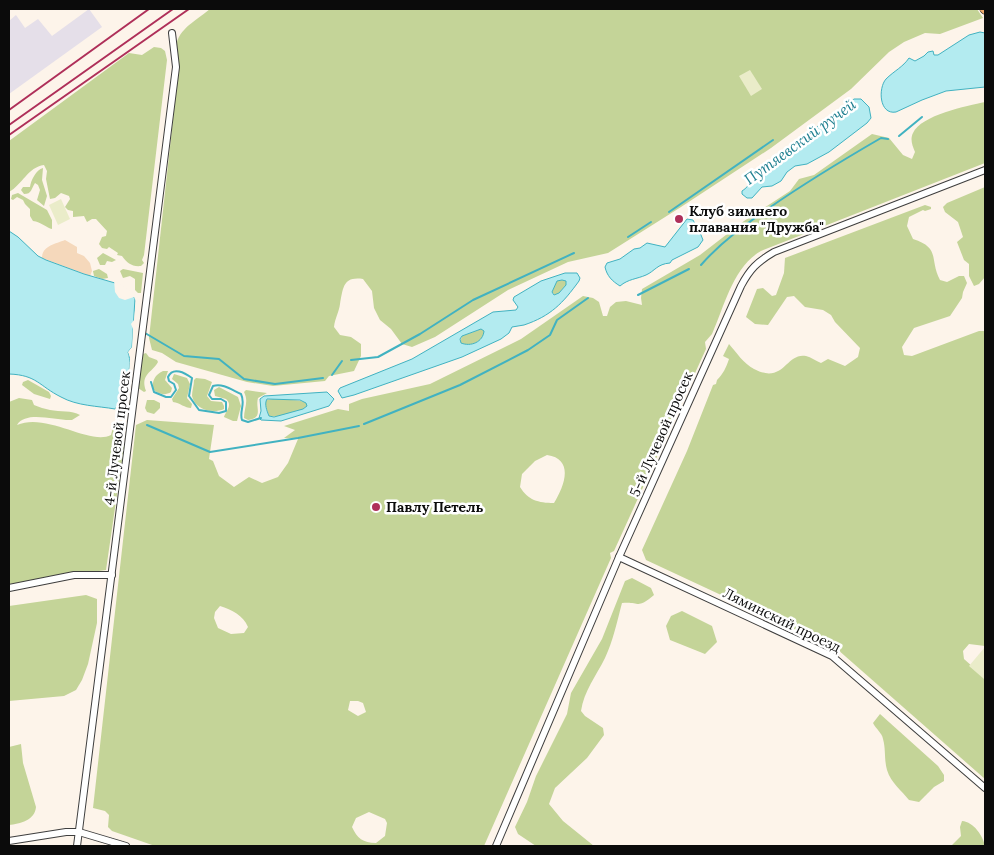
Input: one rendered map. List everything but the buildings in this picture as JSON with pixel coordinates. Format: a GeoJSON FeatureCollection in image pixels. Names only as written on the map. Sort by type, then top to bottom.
{"type":"FeatureCollection","features":[{"type":"Feature","properties":{"kind":"street","name":"4-й Лучевой просек"},"geometry":{"type":"LineString","coordinates":[[77,846],[176,67],[172,33]]}},
{"type":"Feature","properties":{"kind":"street","name":"5-й Лучевой просек"},"geometry":{"type":"LineString","coordinates":[[496,846],[620,557],[741,286],[749,272],[760,260],[783,249],[985,170]]}},
{"type":"Feature","properties":{"kind":"street","name":"Ляминский проезд"},"geometry":{"type":"LineString","coordinates":[[620,557],[832,656],[985,788]]}},
{"type":"Feature","properties":{"kind":"street"},"geometry":{"type":"LineString","coordinates":[[9,588],[74,575],[112,575]]}},
{"type":"Feature","properties":{"kind":"street"},"geometry":{"type":"LineString","coordinates":[[9,841],[66,832],[79,832],[126,846]]}},
{"type":"Feature","properties":{"kind":"shaded area"},"geometry":{"type":"Polygon","coordinates":[[[89,9],[102,27],[9,94],[9,21],[16,15],[25,28],[38,19],[52,36],[89,9]]]}},
{"type":"Feature","properties":{"kind":"green space"},"geometry":{"type":"Polygon","coordinates":[[[210,9],[977,9],[983,18],[940,34],[925,33],[904,42],[889,52],[851,89],[771,148],[608,253],[568,262],[508,290],[435,337],[412,347],[402,344],[391,329],[380,320],[374,308],[372,291],[363,279],[351,279],[343,288],[334,327],[340,335],[351,337],[361,344],[361,356],[354,371],[329,376],[325,381],[273,386],[247,382],[176,362],[162,353],[152,350],[149,338],[179,65],[176,46],[182,32],[210,9]]]}},
{"type":"Feature","properties":{"kind":"green space"},"geometry":{"type":"Polygon","coordinates":[[[154,47],[165,51],[167,60],[142,260],[144,263],[141,266],[135,266],[126,261],[122,256],[117,255],[118,253],[109,247],[107,249],[102,248],[99,244],[102,237],[106,236],[107,231],[96,219],[87,222],[84,216],[73,217],[73,211],[65,207],[70,199],[69,196],[61,193],[55,198],[50,199],[46,179],[47,171],[44,165],[34,169],[9,192],[9,141],[129,53],[142,55],[154,47]]]}},
{"type":"Feature","properties":{"kind":"green space"},"geometry":{"type":"Polygon","coordinates":[[[750,70],[762,89],[751,96],[739,76],[750,70]]]}},
{"type":"Feature","properties":{"kind":"green space"},"geometry":{"type":"Polygon","coordinates":[[[985,102],[985,163],[761,251],[743,267],[731,288],[712,334],[705,342],[706,349],[614,551],[610,553],[611,558],[484,846],[155,846],[112,831],[108,827],[109,815],[105,811],[93,808],[136,425],[147,420],[214,425],[209,459],[213,461],[219,476],[234,487],[249,477],[262,483],[278,477],[288,463],[298,439],[284,438],[295,430],[284,426],[338,409],[349,411],[349,404],[362,399],[430,384],[521,339],[583,296],[593,298],[599,302],[603,316],[607,316],[610,307],[616,302],[626,301],[642,305],[642,289],[700,255],[744,221],[790,191],[799,179],[814,175],[872,134],[889,138],[903,155],[912,159],[915,152],[912,144],[913,133],[925,121],[945,112],[985,102]],[[547,455],[535,461],[522,474],[520,487],[526,495],[534,500],[554,503],[564,482],[564,468],[556,458],[547,455]],[[220,606],[215,612],[214,618],[218,628],[231,634],[244,633],[248,627],[240,616],[229,609],[220,606]],[[350,701],[348,710],[358,716],[366,712],[363,703],[358,701],[350,701]],[[369,812],[356,818],[352,827],[361,839],[376,843],[385,836],[387,823],[385,819],[369,812]]]}},
{"type":"Feature","properties":{"kind":"green space"},"geometry":{"type":"Polygon","coordinates":[[[43,168],[42,180],[47,196],[44,206],[37,200],[40,190],[38,185],[35,183],[27,194],[24,194],[21,190],[23,187],[30,187],[34,176],[43,168]]]}},
{"type":"Feature","properties":{"kind":"green space"},"geometry":{"type":"Polygon","coordinates":[[[985,187],[985,277],[979,284],[974,286],[969,276],[969,264],[964,260],[957,242],[963,237],[958,222],[945,212],[943,207],[947,203],[985,187]]]}},
{"type":"Feature","properties":{"kind":"green space"},"geometry":{"type":"Polygon","coordinates":[[[18,193],[47,210],[52,220],[52,229],[33,221],[30,216],[30,209],[23,200],[17,197],[13,200],[11,199],[12,195],[18,193]]]}},
{"type":"Feature","properties":{"kind":"green space"},"geometry":{"type":"Polygon","coordinates":[[[61,199],[70,219],[58,225],[49,205],[61,199]]]}},
{"type":"Feature","properties":{"kind":"green space"},"geometry":{"type":"Polygon","coordinates":[[[925,205],[931,207],[931,209],[923,210],[909,217],[907,226],[913,239],[922,242],[931,250],[940,280],[947,282],[959,276],[964,276],[967,283],[962,298],[950,316],[914,328],[902,347],[904,355],[912,356],[979,331],[985,331],[985,646],[969,644],[963,651],[964,659],[982,675],[985,675],[985,779],[837,649],[646,560],[642,550],[687,451],[713,385],[716,384],[727,365],[729,359],[723,356],[729,344],[747,364],[764,373],[778,371],[799,356],[806,356],[821,363],[828,359],[845,366],[858,357],[860,348],[835,322],[831,315],[823,310],[805,307],[794,296],[787,297],[768,325],[755,324],[746,317],[757,289],[763,288],[772,296],[776,295],[784,273],[785,258],[925,205]]]}},
{"type":"Feature","properties":{"kind":"green space"},"geometry":{"type":"Polygon","coordinates":[[[103,253],[116,260],[112,262],[107,261],[105,265],[100,265],[97,258],[103,253]]]}},
{"type":"Feature","properties":{"kind":"green space"},"geometry":{"type":"Polygon","coordinates":[[[99,269],[107,274],[108,278],[102,279],[94,276],[93,271],[99,269]]]}},
{"type":"Feature","properties":{"kind":"green space"},"geometry":{"type":"Polygon","coordinates":[[[123,269],[143,273],[141,293],[135,290],[135,279],[130,276],[123,278],[120,271],[123,269]]]}},
{"type":"Feature","properties":{"kind":"green space"},"geometry":{"type":"Polygon","coordinates":[[[557,281],[566,281],[566,285],[555,295],[552,292],[557,281]]]}},
{"type":"Feature","properties":{"kind":"green space"},"geometry":{"type":"Polygon","coordinates":[[[481,329],[485,331],[479,341],[472,344],[461,344],[462,336],[481,329]]]}},
{"type":"Feature","properties":{"kind":"green space"},"geometry":{"type":"Polygon","coordinates":[[[146,353],[158,362],[147,374],[144,381],[146,391],[144,392],[138,388],[142,356],[146,353]]]}},
{"type":"Feature","properties":{"kind":"green space"},"geometry":{"type":"Polygon","coordinates":[[[163,371],[168,371],[165,380],[172,388],[171,392],[166,394],[159,393],[153,389],[155,378],[163,371]]]}},
{"type":"Feature","properties":{"kind":"green space"},"geometry":{"type":"Polygon","coordinates":[[[174,374],[187,378],[190,384],[187,398],[192,404],[191,408],[173,402],[172,399],[179,388],[178,384],[172,379],[174,374]]]}},
{"type":"Feature","properties":{"kind":"green space"},"geometry":{"type":"Polygon","coordinates":[[[196,378],[212,382],[207,396],[211,401],[222,402],[224,409],[210,411],[197,405],[192,396],[194,380],[196,378]]]}},
{"type":"Feature","properties":{"kind":"green space"},"geometry":{"type":"Polygon","coordinates":[[[28,380],[49,392],[50,399],[34,394],[22,385],[23,382],[28,380]]]}},
{"type":"Feature","properties":{"kind":"green space"},"geometry":{"type":"Polygon","coordinates":[[[219,387],[238,397],[241,406],[237,421],[224,417],[229,403],[226,399],[215,396],[214,390],[219,387]]]}},
{"type":"Feature","properties":{"kind":"green space"},"geometry":{"type":"Polygon","coordinates":[[[246,390],[267,393],[258,398],[256,417],[248,420],[244,418],[246,402],[244,392],[246,390]]]}},
{"type":"Feature","properties":{"kind":"green space"},"geometry":{"type":"Polygon","coordinates":[[[19,398],[32,400],[34,405],[46,409],[73,412],[80,415],[72,420],[42,417],[27,418],[17,425],[29,422],[41,423],[102,437],[111,435],[114,424],[119,424],[120,429],[117,439],[124,446],[106,570],[9,584],[9,402],[19,398]]]}},
{"type":"Feature","properties":{"kind":"green space"},"geometry":{"type":"Polygon","coordinates":[[[147,400],[154,400],[160,403],[160,408],[154,414],[147,412],[145,408],[147,400]]]}},
{"type":"Feature","properties":{"kind":"green space"},"geometry":{"type":"Polygon","coordinates":[[[266,400],[300,401],[307,403],[307,406],[289,414],[269,416],[265,404],[266,400]]]}},
{"type":"Feature","properties":{"kind":"green space"},"geometry":{"type":"Polygon","coordinates":[[[632,578],[651,588],[654,595],[641,604],[622,603],[608,652],[588,690],[581,711],[585,716],[603,728],[604,735],[587,758],[555,788],[549,804],[563,821],[594,846],[536,846],[518,834],[515,827],[527,802],[536,776],[567,714],[571,693],[602,639],[625,581],[632,578]]]}},
{"type":"Feature","properties":{"kind":"green space"},"geometry":{"type":"Polygon","coordinates":[[[86,595],[97,599],[97,623],[88,664],[76,690],[64,696],[9,701],[9,606],[86,595]]]}},
{"type":"Feature","properties":{"kind":"green space"},"geometry":{"type":"Polygon","coordinates":[[[682,611],[712,626],[717,642],[705,654],[670,640],[666,626],[671,616],[682,611]]]}},
{"type":"Feature","properties":{"kind":"green space"},"geometry":{"type":"Polygon","coordinates":[[[985,647],[985,678],[984,679],[969,666],[985,647]]]}},
{"type":"Feature","properties":{"kind":"green space"},"geometry":{"type":"Polygon","coordinates":[[[880,714],[938,766],[944,775],[944,781],[934,787],[919,802],[909,800],[889,775],[882,737],[873,723],[880,714]]]}},
{"type":"Feature","properties":{"kind":"green space"},"geometry":{"type":"Polygon","coordinates":[[[21,744],[23,763],[36,807],[30,818],[18,824],[9,825],[9,747],[21,744]]]}},
{"type":"Feature","properties":{"kind":"green space"},"geometry":{"type":"Polygon","coordinates":[[[962,821],[970,824],[977,830],[985,846],[951,846],[961,836],[960,827],[962,821]]]}},
{"type":"Feature","properties":{"kind":"sand"},"geometry":{"type":"Polygon","coordinates":[[[65,240],[77,247],[77,253],[84,256],[90,263],[92,271],[90,276],[42,258],[47,248],[65,240]]]}},
{"type":"Feature","properties":{"kind":"water"},"geometry":{"type":"Polygon","coordinates":[[[980,32],[985,33],[985,87],[946,91],[896,112],[890,112],[886,109],[883,105],[881,94],[883,83],[909,58],[915,61],[928,52],[933,51],[934,55],[938,55],[969,35],[980,32]]]}},
{"type":"Feature","properties":{"kind":"water"},"geometry":{"type":"Polygon","coordinates":[[[854,99],[861,99],[869,107],[871,118],[867,123],[829,152],[807,164],[795,166],[787,172],[781,181],[772,186],[762,187],[752,198],[747,198],[742,194],[742,191],[747,187],[757,171],[779,156],[790,155],[795,149],[794,144],[854,99]]]}},
{"type":"Feature","properties":{"kind":"water"},"geometry":{"type":"Polygon","coordinates":[[[687,219],[693,220],[703,240],[698,247],[672,260],[670,263],[659,266],[646,275],[629,280],[620,286],[610,278],[605,267],[607,263],[620,259],[647,243],[665,247],[687,219]]]}},
{"type":"Feature","properties":{"kind":"water"},"geometry":{"type":"Polygon","coordinates":[[[9,231],[38,256],[84,274],[115,283],[135,298],[132,347],[128,352],[130,362],[126,380],[127,393],[123,405],[117,406],[115,409],[74,402],[54,393],[26,376],[9,374],[9,231]]]}},
{"type":"Feature","properties":{"kind":"water"},"geometry":{"type":"Polygon","coordinates":[[[565,273],[577,273],[580,278],[556,308],[524,325],[512,327],[509,333],[501,339],[462,357],[354,395],[342,398],[338,391],[340,388],[412,359],[493,312],[516,310],[518,307],[513,300],[514,297],[541,281],[565,273]],[[557,281],[552,292],[554,295],[559,293],[566,285],[566,281],[557,281]],[[481,329],[462,336],[460,339],[461,343],[472,344],[479,341],[484,331],[481,329]]]}},
{"type":"Feature","properties":{"kind":"water"},"geometry":{"type":"Polygon","coordinates":[[[327,392],[334,399],[329,406],[281,421],[261,420],[259,418],[261,411],[260,399],[264,396],[327,392]],[[267,399],[266,405],[269,416],[274,417],[303,409],[307,406],[306,403],[300,400],[267,399]]]}},
{"type":"Feature","properties":{"kind":"pier"},"geometry":{"type":"Polygon","coordinates":[[[114,280],[135,294],[139,301],[134,325],[136,329],[134,348],[131,352],[133,357],[131,376],[128,380],[130,385],[128,400],[125,407],[115,411],[116,406],[123,405],[126,400],[126,380],[129,375],[130,357],[128,352],[132,347],[133,329],[131,324],[134,320],[136,301],[134,297],[125,300],[119,298],[115,292],[114,280]]]}},
{"type":"Feature","properties":{"kind":"waterway"},"geometry":{"type":"LineString","coordinates":[[899,136],[922,117]]}},
{"type":"Feature","properties":{"kind":"waterway"},"geometry":{"type":"LineString","coordinates":[[701,265],[734,234],[783,199],[881,138],[888,139]]}},
{"type":"Feature","properties":{"kind":"waterway"},"geometry":{"type":"LineString","coordinates":[[669,212],[773,140]]}},
{"type":"Feature","properties":{"kind":"waterway"},"geometry":{"type":"LineString","coordinates":[[628,237],[651,222]]}},
{"type":"Feature","properties":{"kind":"waterway"},"geometry":{"type":"LineString","coordinates":[[351,360],[378,357],[420,334],[473,300],[574,253]]}},
{"type":"Feature","properties":{"kind":"waterway"},"geometry":{"type":"LineString","coordinates":[[638,295],[689,269]]}},
{"type":"Feature","properties":{"kind":"waterway"},"geometry":{"type":"LineString","coordinates":[[364,424],[460,385],[528,350],[550,335],[557,320],[588,298]]}},
{"type":"Feature","properties":{"kind":"waterway"},"geometry":{"type":"LineString","coordinates":[[145,333],[184,356],[219,359],[244,379],[275,384],[323,378]]}},
{"type":"Feature","properties":{"kind":"waterway"},"geometry":{"type":"LineString","coordinates":[[332,375],[342,361]]}},
{"type":"Feature","properties":{"kind":"waterway","name":"Путяевский ручей"},"geometry":{"type":"LineString","coordinates":[[151,382],[154,392],[171,397],[176,390],[168,377],[176,371],[183,373],[192,378],[189,396],[199,410],[219,413],[226,411],[226,402],[221,399],[212,399],[209,395],[213,386],[227,387],[241,394],[243,401],[242,420],[248,422],[261,418]]}},
{"type":"Feature","properties":{"kind":"waterway"},"geometry":{"type":"LineString","coordinates":[[147,425],[210,452],[359,426]]}},
{"type":"Feature","properties":{"kind":"railway"},"geometry":{"type":"LineString","coordinates":[[9,110],[149,9]]}},
{"type":"Feature","properties":{"kind":"railway"},"geometry":{"type":"LineString","coordinates":[[9,125],[173,9]]}},
{"type":"Feature","properties":{"kind":"railway"},"geometry":{"type":"LineString","coordinates":[[9,135],[189,9]]}},
{"type":"Feature","properties":{"kind":"place","name":"Клуб зимнего плавания \"Дружба\""},"geometry":{"type":"Point","coordinates":[679,219]}},
{"type":"Feature","properties":{"kind":"place","name":"Павлу Петель"},"geometry":{"type":"Point","coordinates":[376,507]}}]}
